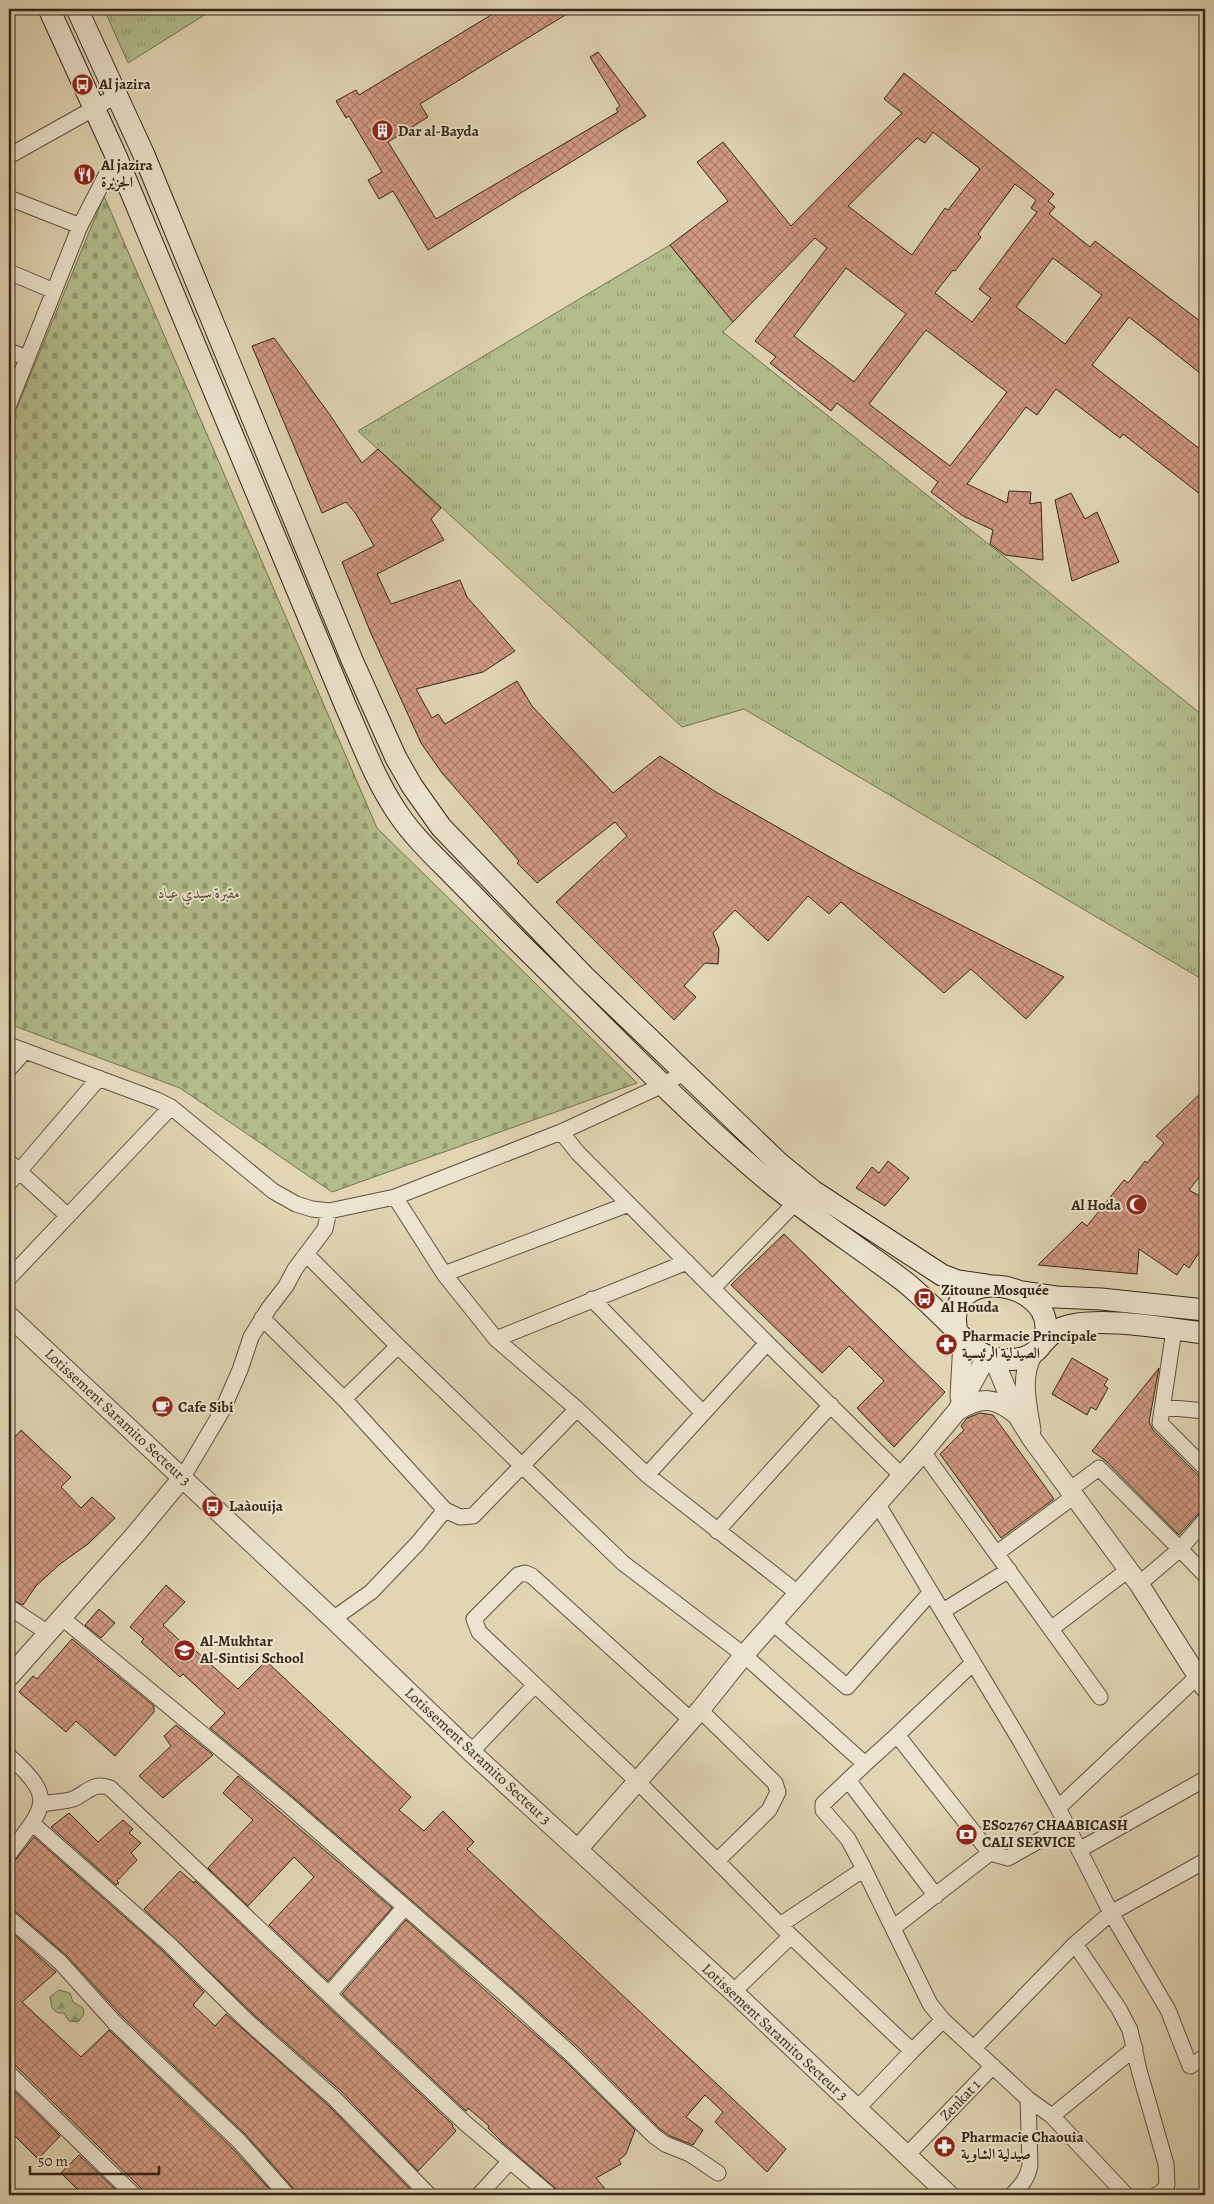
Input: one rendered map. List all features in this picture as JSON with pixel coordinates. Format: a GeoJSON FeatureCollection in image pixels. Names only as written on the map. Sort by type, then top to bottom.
{"type":"FeatureCollection","features":[{"type":"Feature","properties":{"kind":"main road"},"geometry":{"type":"LineString","coordinates":[[49,9],[116,156],[367,754],[400,816],[415,836],[663,1085],[795,1203],[905,1283],[972,1348],[990,1356],[1015,1360],[1037,1349],[1052,1334],[1078,1323],[1100,1322],[1205,1333]]}},
{"type":"Feature","properties":{"kind":"main road"},"geometry":{"type":"LineString","coordinates":[[77,9],[144,155],[352,660],[396,758],[412,786],[440,827],[683,1073],[780,1164],[813,1191],[942,1275],[958,1281],[1056,1297],[1102,1299],[1205,1310]]}},
{"type":"Feature","properties":{"kind":"main road"},"geometry":{"type":"LineString","coordinates":[[330,669],[352,660]]}},
{"type":"Feature","properties":{"kind":"main road"},"geometry":{"type":"LineString","coordinates":[[517,940],[534,924]]}},
{"type":"Feature","properties":{"kind":"main road"},"geometry":{"type":"LineString","coordinates":[[960,1336],[956,1316],[960,1301],[971,1290],[986,1285]]}},
{"type":"Feature","properties":{"kind":"main road"},"geometry":{"type":"LineString","coordinates":[[1014,1290],[1038,1304],[1044,1314],[1046,1324],[1037,1349]]}},
{"type":"Feature","properties":{"kind":"street"},"geometry":{"type":"LineString","coordinates":[[9,156],[116,96]]}},
{"type":"Feature","properties":{"kind":"street"},"geometry":{"type":"LineString","coordinates":[[9,404],[80,226],[116,156]]}},
{"type":"Feature","properties":{"kind":"street"},"geometry":{"type":"LineString","coordinates":[[9,198],[80,226]]}},
{"type":"Feature","properties":{"kind":"street"},"geometry":{"type":"LineString","coordinates":[[9,272],[54,291]]}},
{"type":"Feature","properties":{"kind":"street"},"geometry":{"type":"LineString","coordinates":[[9,350],[27,358]]}},
{"type":"Feature","properties":{"kind":"street"},"geometry":{"type":"LineString","coordinates":[[9,1045],[171,1107],[273,1190],[296,1204],[312,1209],[329,1211],[395,1197],[561,1132],[663,1085],[683,1073]]}},
{"type":"Feature","properties":{"kind":"street"},"geometry":{"type":"LineString","coordinates":[[9,1069],[26,1051]]}},
{"type":"Feature","properties":{"kind":"street"},"geometry":{"type":"LineString","coordinates":[[68,1216],[12,1172],[99,1078]]}},
{"type":"Feature","properties":{"kind":"street"},"geometry":{"type":"LineString","coordinates":[[9,1278],[171,1107]]}},
{"type":"Feature","properties":{"kind":"street"},"geometry":{"type":"LineString","coordinates":[[561,1132],[629,1204],[902,1476]]}},
{"type":"Feature","properties":{"kind":"street"},"geometry":{"type":"LineString","coordinates":[[395,1197],[444,1274],[496,1339],[576,1409],[647,1475],[799,1594]]}},
{"type":"Feature","properties":{"kind":"street"},"geometry":{"type":"LineString","coordinates":[[714,1288],[795,1203]]}},
{"type":"Feature","properties":{"kind":"street"},"geometry":{"type":"LineString","coordinates":[[444,1274],[629,1204]]}},
{"type":"Feature","properties":{"kind":"street"},"geometry":{"type":"LineString","coordinates":[[9,1677],[183,1477],[222,1411],[240,1370],[251,1337],[306,1254],[326,1229],[329,1211]]}},
{"type":"Feature","properties":{"kind":"street"},"geometry":{"type":"LineString","coordinates":[[306,1254],[398,1346],[623,1563],[744,1655],[865,1764]]}},
{"type":"Feature","properties":{"kind":"street"},"geometry":{"type":"LineString","coordinates":[[496,1339],[687,1262]]}},
{"type":"Feature","properties":{"kind":"street"},"geometry":{"type":"LineString","coordinates":[[592,1299],[702,1412]]}},
{"type":"Feature","properties":{"kind":"street","name":"Lotissement Saramito Secteur 3"},"geometry":{"type":"LineString","coordinates":[[9,1316],[183,1477],[471,1752],[733,1992],[949,2195]]}},
{"type":"Feature","properties":{"kind":"street"},"geometry":{"type":"LineString","coordinates":[[262,1318],[344,1399],[445,1510],[460,1517],[473,1516],[576,1409]]}},
{"type":"Feature","properties":{"kind":"street"},"geometry":{"type":"LineString","coordinates":[[1174,1330],[1160,1423],[1205,1468]]}},
{"type":"Feature","properties":{"kind":"street"},"geometry":{"type":"LineString","coordinates":[[957,1410],[962,1376],[960,1336]]}},
{"type":"Feature","properties":{"kind":"street"},"geometry":{"type":"LineString","coordinates":[[647,1475],[702,1412],[767,1343]]}},
{"type":"Feature","properties":{"kind":"street"},"geometry":{"type":"LineString","coordinates":[[344,1399],[398,1346]]}},
{"type":"Feature","properties":{"kind":"street"},"geometry":{"type":"LineString","coordinates":[[1032,1439],[1025,1388],[1028,1362],[1037,1349]]}},
{"type":"Feature","properties":{"kind":"street"},"geometry":{"type":"LineString","coordinates":[[578,1849],[638,1782],[744,1655],[923,1452],[957,1410],[990,1356]]}},
{"type":"Feature","properties":{"kind":"street"},"geometry":{"type":"LineString","coordinates":[[990,1356],[1017,1415],[1032,1439],[1134,1577],[1202,1682],[1058,1808]]}},
{"type":"Feature","properties":{"kind":"street"},"geometry":{"type":"LineString","coordinates":[[957,1410],[971,1402],[988,1400],[1004,1405],[1017,1415]]}},
{"type":"Feature","properties":{"kind":"street"},"geometry":{"type":"LineString","coordinates":[[717,1531],[831,1405]]}},
{"type":"Feature","properties":{"kind":"street"},"geometry":{"type":"LineString","coordinates":[[1163,1407],[1205,1410]]}},
{"type":"Feature","properties":{"kind":"street"},"geometry":{"type":"LineString","coordinates":[[923,1452],[1100,1697]]}},
{"type":"Feature","properties":{"kind":"street"},"geometry":{"type":"LineString","coordinates":[[997,1553],[1071,1494],[1099,1468],[1205,1575]]}},
{"type":"Feature","properties":{"kind":"street"},"geometry":{"type":"LineString","coordinates":[[877,1503],[932,1592],[1068,1825],[1111,1913],[1168,2010],[1190,2066],[1205,2058]]}},
{"type":"Feature","properties":{"kind":"street"},"geometry":{"type":"LineString","coordinates":[[333,1619],[371,1592],[417,1544],[445,1510]]}},
{"type":"Feature","properties":{"kind":"street"},"geometry":{"type":"LineString","coordinates":[[1051,1629],[1180,1549],[1205,1520]]}},
{"type":"Feature","properties":{"kind":"street"},"geometry":{"type":"LineString","coordinates":[[943,1612],[1008,1570]]}},
{"type":"Feature","properties":{"kind":"street"},"geometry":{"type":"LineString","coordinates":[[717,1861],[769,1810],[778,1792],[775,1783],[532,1576],[525,1573],[518,1575],[474,1619],[474,1625],[479,1632],[638,1782],[785,1930],[912,2051]]}},
{"type":"Feature","properties":{"kind":"street"},"geometry":{"type":"LineString","coordinates":[[773,1623],[847,1687],[932,1592]]}},
{"type":"Feature","properties":{"kind":"street"},"geometry":{"type":"LineString","coordinates":[[9,1607],[48,1633]]}},
{"type":"Feature","properties":{"kind":"street"},"geometry":{"type":"LineString","coordinates":[[61,1617],[229,1755],[564,2048],[654,2136],[665,2144],[690,2154],[718,2173]]}},
{"type":"Feature","properties":{"kind":"street"},"geometry":{"type":"LineString","coordinates":[[973,1663],[823,1804],[823,1810],[848,1840],[864,1869],[916,1981],[930,2004],[943,2020],[1028,2099],[1052,2116],[1126,2195]]}},
{"type":"Feature","properties":{"kind":"street"},"geometry":{"type":"LineString","coordinates":[[471,1752],[535,1685]]}},
{"type":"Feature","properties":{"kind":"street"},"geometry":{"type":"LineString","coordinates":[[897,1736],[990,1853],[1008,1858],[1068,1825]]}},
{"type":"Feature","properties":{"kind":"street"},"geometry":{"type":"LineString","coordinates":[[9,1756],[36,1783],[40,1793],[41,1804],[38,1814],[9,1854]]}},
{"type":"Feature","properties":{"kind":"street"},"geometry":{"type":"LineString","coordinates":[[1079,1850],[1205,1779]]}},
{"type":"Feature","properties":{"kind":"street"},"geometry":{"type":"LineString","coordinates":[[848,1780],[936,1896]]}},
{"type":"Feature","properties":{"kind":"street"},"geometry":{"type":"LineString","coordinates":[[41,1804],[73,1799],[90,1787],[103,1785],[110,1788],[330,1993],[465,2123],[550,2195]]}},
{"type":"Feature","properties":{"kind":"street"},"geometry":{"type":"LineString","coordinates":[[32,1823],[169,1944],[247,2021],[334,2098],[428,2195]]}},
{"type":"Feature","properties":{"kind":"street"},"geometry":{"type":"LineString","coordinates":[[893,1928],[990,1853]]}},
{"type":"Feature","properties":{"kind":"street"},"geometry":{"type":"LineString","coordinates":[[974,2048],[1075,1944],[1111,1913],[1205,1861]]}},
{"type":"Feature","properties":{"kind":"street"},"geometry":{"type":"LineString","coordinates":[[733,1992],[785,1930],[864,1869]]}},
{"type":"Feature","properties":{"kind":"street"},"geometry":{"type":"LineString","coordinates":[[330,1993],[404,1908]]}},
{"type":"Feature","properties":{"kind":"street"},"geometry":{"type":"LineString","coordinates":[[9,1918],[60,1962],[115,2023],[232,2134],[287,2195]]}},
{"type":"Feature","properties":{"kind":"street"},"geometry":{"type":"LineString","coordinates":[[1075,1944],[1119,2008],[1130,2030],[1166,2164],[1167,2186],[1156,2195]]}},
{"type":"Feature","properties":{"kind":"street"},"geometry":{"type":"LineString","coordinates":[[857,2108],[943,2020]]}},
{"type":"Feature","properties":{"kind":"street"},"geometry":{"type":"LineString","coordinates":[[1052,2116],[1134,2048]]}},
{"type":"Feature","properties":{"kind":"street","name":"Zenkat 1"},"geometry":{"type":"LineString","coordinates":[[906,2155],[993,2066]]}},
{"type":"Feature","properties":{"kind":"street"},"geometry":{"type":"LineString","coordinates":[[9,2073],[134,2195]]}},
{"type":"Feature","properties":{"kind":"street"},"geometry":{"type":"LineString","coordinates":[[1012,2195],[1022,2185],[1030,2165],[1028,2099]]}},
{"type":"Feature","properties":{"kind":"street"},"geometry":{"type":"LineString","coordinates":[[479,2195],[510,2161]]}},
{"type":"Feature","properties":{"kind":"green space"},"geometry":{"type":"Polygon","coordinates":[[[104,9],[214,9],[128,63],[104,9]]]}},
{"type":"Feature","properties":{"kind":"green space","name":"مقبرة سيدي عياد"},"geometry":{"type":"Polygon","coordinates":[[[104,196],[377,828],[637,1083],[332,1192],[180,1088],[9,1024],[9,427],[104,196]]]}},
{"type":"Feature","properties":{"kind":"green space"},"geometry":{"type":"Polygon","coordinates":[[[670,245],[733,322],[723,332],[1205,717],[1205,981],[744,709],[682,727],[358,431],[670,245]]]}},
{"type":"Feature","properties":{"kind":"green space"},"geometry":{"type":"Polygon","coordinates":[[[59,1990],[70,1993],[73,2002],[83,2008],[84,2014],[78,2022],[69,2021],[64,2013],[58,2013],[52,2008],[50,1997],[59,1990]]]}},
{"type":"Feature","properties":{"kind":"building","name":"Dar al-Bayda"},"geometry":{"type":"Polygon","coordinates":[[[501,9],[575,9],[420,104],[428,117],[388,142],[436,219],[618,112],[616,109],[620,106],[590,57],[598,52],[646,116],[428,250],[393,191],[379,199],[368,180],[382,172],[349,116],[346,118],[336,101],[356,90],[359,95],[501,9]]]}},
{"type":"Feature","properties":{"kind":"building"},"geometry":{"type":"Polygon","coordinates":[[[904,73],[1054,194],[1048,201],[1055,207],[1049,214],[1090,247],[1095,241],[1205,325],[1205,377],[1129,317],[1092,365],[1205,453],[1205,498],[1123,434],[1120,438],[1056,389],[1037,415],[1026,407],[967,484],[1007,503],[1009,491],[1031,492],[1030,504],[1041,502],[1043,560],[1005,555],[990,544],[993,530],[963,516],[931,492],[938,482],[837,403],[831,411],[770,363],[776,357],[755,341],[827,248],[815,238],[733,322],[670,245],[728,201],[697,162],[723,142],[791,226],[902,113],[884,99],[904,73]],[[933,132],[925,143],[917,138],[848,206],[912,255],[945,208],[948,210],[980,169],[933,132]],[[1015,184],[978,234],[981,237],[935,293],[972,322],[991,298],[979,289],[1037,212],[1031,208],[1036,200],[1015,184]],[[1053,258],[1016,307],[1065,344],[1102,295],[1053,258]],[[846,268],[794,336],[854,382],[906,314],[846,268]],[[926,330],[869,404],[950,466],[1007,392],[926,330]]]}},
{"type":"Feature","properties":{"kind":"building"},"geometry":{"type":"Polygon","coordinates":[[[274,338],[362,463],[378,449],[441,508],[431,519],[444,540],[377,574],[391,604],[460,580],[467,597],[515,651],[483,672],[416,689],[432,718],[438,714],[445,724],[517,681],[532,706],[613,793],[660,756],[716,792],[856,872],[1064,977],[1026,1019],[971,969],[944,993],[841,902],[829,914],[808,896],[768,941],[735,910],[713,933],[719,949],[718,964],[705,963],[684,986],[696,997],[674,1020],[556,902],[627,836],[615,822],[537,883],[517,863],[519,861],[442,773],[421,743],[370,631],[342,562],[374,546],[356,514],[346,502],[322,513],[252,346],[274,338]]]}},
{"type":"Feature","properties":{"kind":"building"},"geometry":{"type":"Polygon","coordinates":[[[1071,493],[1085,519],[1097,512],[1119,562],[1072,581],[1055,500],[1071,493]]]}},
{"type":"Feature","properties":{"kind":"building"},"geometry":{"type":"Polygon","coordinates":[[[1205,1089],[1205,1170],[1189,1190],[1205,1199],[1205,1243],[1189,1268],[1184,1264],[1177,1275],[1139,1249],[1137,1274],[1038,1265],[1082,1222],[1087,1226],[1124,1180],[1128,1183],[1145,1161],[1147,1163],[1164,1143],[1156,1136],[1205,1089]]]}},
{"type":"Feature","properties":{"kind":"building"},"geometry":{"type":"Polygon","coordinates":[[[888,1161],[909,1178],[885,1206],[856,1188],[872,1167],[879,1173],[888,1161]]]}},
{"type":"Feature","properties":{"kind":"building"},"geometry":{"type":"Polygon","coordinates":[[[784,1234],[945,1392],[894,1447],[857,1408],[884,1381],[849,1346],[822,1373],[731,1285],[784,1234]]]}},
{"type":"Feature","properties":{"kind":"building"},"geometry":{"type":"Polygon","coordinates":[[[1072,1358],[1108,1379],[1104,1385],[1108,1388],[1096,1410],[1091,1407],[1087,1415],[1052,1394],[1072,1358]]]}},
{"type":"Feature","properties":{"kind":"building"},"geometry":{"type":"Polygon","coordinates":[[[1159,1368],[1149,1422],[1153,1430],[1198,1475],[1205,1479],[1205,1511],[1198,1514],[1179,1535],[1106,1461],[1092,1451],[1159,1368]]]}},
{"type":"Feature","properties":{"kind":"building"},"geometry":{"type":"Polygon","coordinates":[[[980,1413],[993,1415],[1054,1499],[1001,1538],[940,1454],[964,1430],[961,1426],[967,1418],[980,1413]]]}},
{"type":"Feature","properties":{"kind":"building"},"geometry":{"type":"Polygon","coordinates":[[[9,1429],[16,1436],[21,1430],[71,1477],[61,1487],[81,1508],[92,1497],[115,1518],[88,1544],[60,1564],[36,1586],[23,1605],[9,1598],[9,1429]]]}},
{"type":"Feature","properties":{"kind":"building"},"geometry":{"type":"Polygon","coordinates":[[[166,1585],[185,1602],[163,1625],[193,1653],[196,1651],[238,1689],[266,1661],[411,1797],[399,1810],[424,1831],[443,1811],[474,1842],[467,1849],[786,2149],[767,2172],[715,2122],[723,2112],[705,2095],[686,2117],[703,2130],[693,2145],[670,2136],[660,2129],[579,2048],[512,1988],[293,1797],[210,1728],[225,1713],[183,1674],[180,1677],[141,1642],[144,1639],[130,1627],[166,1585]]]}},
{"type":"Feature","properties":{"kind":"building"},"geometry":{"type":"Polygon","coordinates":[[[99,1609],[115,1623],[101,1638],[85,1625],[99,1609]]]}},
{"type":"Feature","properties":{"kind":"building"},"geometry":{"type":"Polygon","coordinates":[[[72,1639],[154,1706],[154,1712],[115,1756],[76,1721],[66,1732],[19,1692],[33,1676],[37,1679],[72,1639]]]}},
{"type":"Feature","properties":{"kind":"building"},"geometry":{"type":"Polygon","coordinates":[[[176,1725],[213,1755],[163,1798],[139,1776],[171,1746],[164,1736],[176,1725]]]}},
{"type":"Feature","properties":{"kind":"building"},"geometry":{"type":"Polygon","coordinates":[[[238,1776],[392,1908],[328,1981],[269,1925],[314,1877],[294,1857],[248,1906],[208,1868],[253,1820],[223,1793],[238,1776]]]}},
{"type":"Feature","properties":{"kind":"building"},"geometry":{"type":"Polygon","coordinates":[[[69,1813],[98,1842],[123,1820],[133,1829],[129,1833],[141,1843],[131,1853],[137,1860],[117,1881],[119,1883],[116,1885],[51,1827],[69,1813]]]}},
{"type":"Feature","properties":{"kind":"building"},"geometry":{"type":"Polygon","coordinates":[[[34,1837],[163,1951],[204,1992],[193,2005],[215,2026],[226,2014],[328,2105],[416,2195],[296,2195],[294,2189],[246,2135],[122,2016],[67,1956],[15,1911],[9,1909],[9,1868],[34,1837]]]}},
{"type":"Feature","properties":{"kind":"building"},"geometry":{"type":"Polygon","coordinates":[[[180,1871],[194,1883],[195,1881],[453,2125],[456,2131],[418,2171],[341,2091],[253,2014],[144,1909],[180,1871]]]}},
{"type":"Feature","properties":{"kind":"building"},"geometry":{"type":"Polygon","coordinates":[[[406,1920],[566,2062],[635,2130],[626,2154],[619,2160],[621,2164],[596,2178],[610,2195],[563,2195],[502,2142],[488,2128],[489,2126],[468,2108],[466,2111],[342,1994],[406,1920]]]}},
{"type":"Feature","properties":{"kind":"building"},"geometry":{"type":"Polygon","coordinates":[[[9,1930],[56,1972],[22,2002],[81,2057],[109,2030],[232,2148],[275,2195],[143,2195],[141,2188],[16,2066],[9,2064],[9,1930]]]}},
{"type":"Feature","properties":{"kind":"building"},"geometry":{"type":"Polygon","coordinates":[[[9,2086],[60,2136],[38,2159],[9,2130],[9,2086]]]}},
{"type":"Feature","properties":{"kind":"building"},"geometry":{"type":"Polygon","coordinates":[[[79,2155],[121,2195],[83,2195],[61,2173],[79,2155]]]}},
{"type":"Feature","properties":{"kind":"place","name":"Al jazira"},"geometry":{"type":"Point","coordinates":[83,84]}},
{"type":"Feature","properties":{"kind":"place","name":"Dar al-Bayda"},"geometry":{"type":"Point","coordinates":[382,131]}},
{"type":"Feature","properties":{"kind":"place","name":"Al jazira الجزيرة"},"geometry":{"type":"Point","coordinates":[85,174]}},
{"type":"Feature","properties":{"kind":"place","name":"Al Hoda"},"geometry":{"type":"Point","coordinates":[1137,1205]}},
{"type":"Feature","properties":{"kind":"place","name":"Zitoune Mosquée Al Houda"},"geometry":{"type":"Point","coordinates":[925,1299]}},
{"type":"Feature","properties":{"kind":"place","name":"Pharmacie Principale الصيدلية الرئيسية"},"geometry":{"type":"Point","coordinates":[946,1345]}},
{"type":"Feature","properties":{"kind":"place","name":"Cafe Sibi"},"geometry":{"type":"Point","coordinates":[162,1407]}},
{"type":"Feature","properties":{"kind":"place","name":"Laàouija"},"geometry":{"type":"Point","coordinates":[213,1506]}},
{"type":"Feature","properties":{"kind":"place","name":"Al-Mukhtar Al-Sintisi School"},"geometry":{"type":"Point","coordinates":[184,1650]}},
{"type":"Feature","properties":{"kind":"place","name":"ES02767 CHAABICASH CALI SERVICE"},"geometry":{"type":"Point","coordinates":[966,1834]}},
{"type":"Feature","properties":{"kind":"place","name":"Pharmacie Chaouia صيدلية الشاوية"},"geometry":{"type":"Point","coordinates":[945,2146]}}]}
